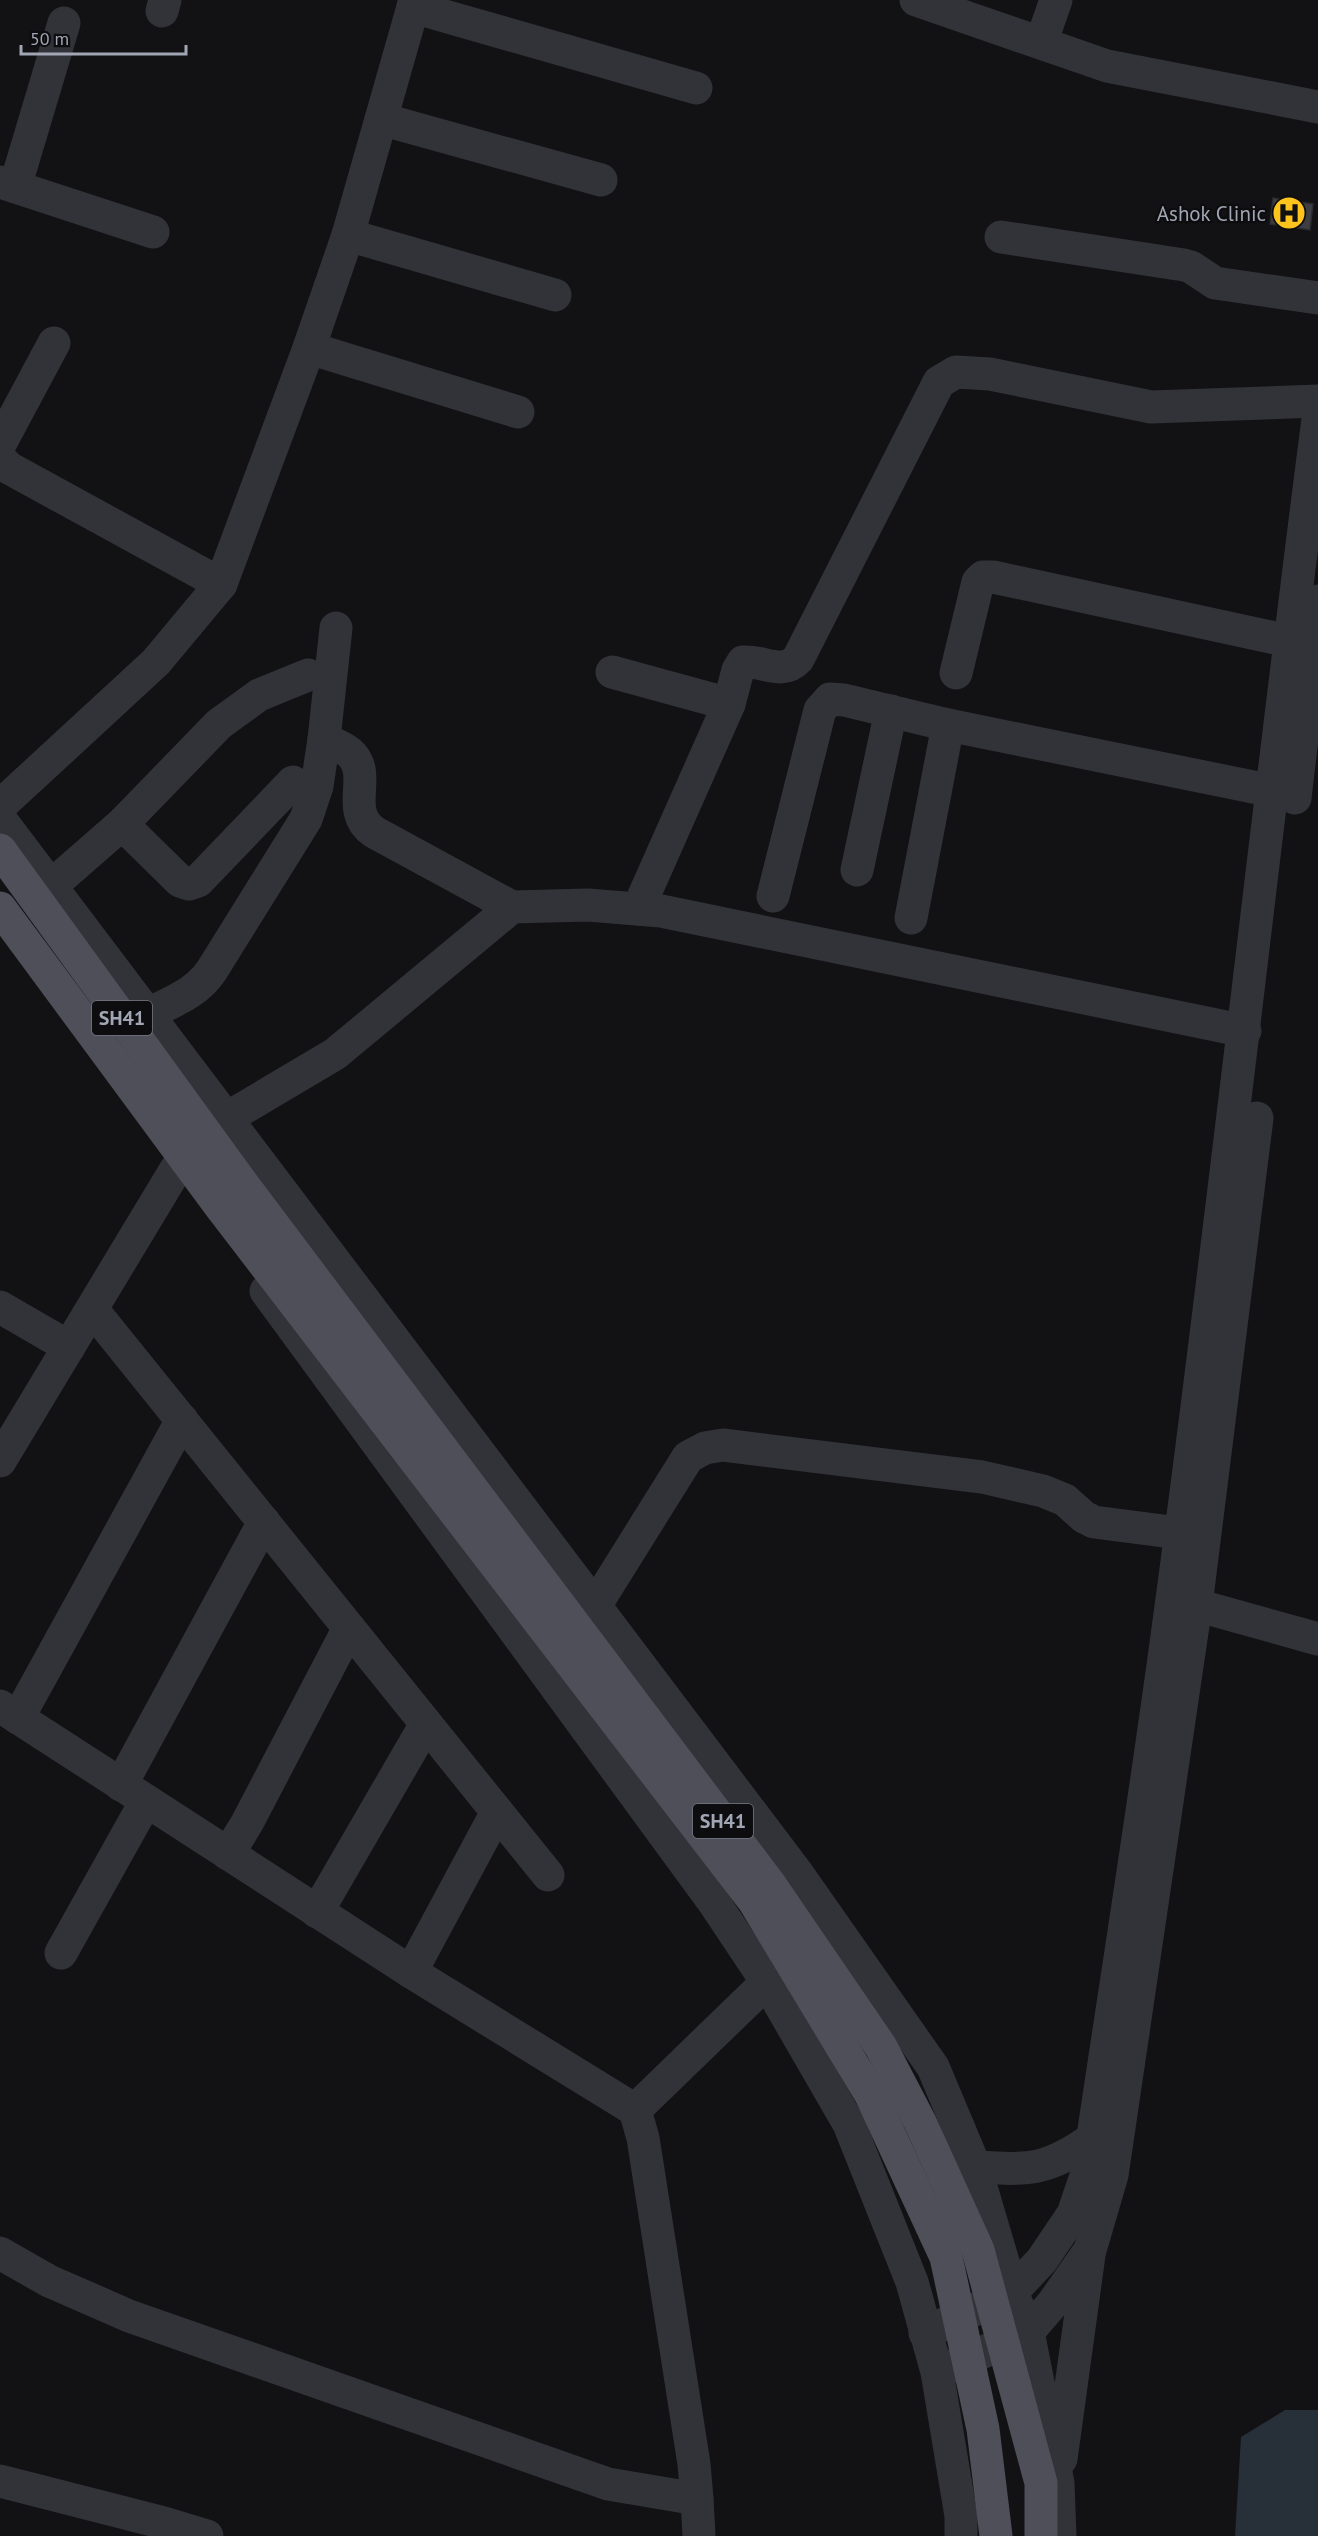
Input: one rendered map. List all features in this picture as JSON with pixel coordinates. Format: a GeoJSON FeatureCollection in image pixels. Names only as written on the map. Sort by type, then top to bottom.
{"type":"FeatureCollection","features":[{"type":"Feature","properties":{"kind":"main road","name":"SH41"},"geometry":{"type":"LineString","coordinates":[[0,850],[232,1196],[754,1901],[871,2095],[946,2257],[982,2429],[996,2536]]}},
{"type":"Feature","properties":{"kind":"main road","name":"SH41"},"geometry":{"type":"LineString","coordinates":[[0,908],[232,1196],[771,1886],[881,2047],[920,2122],[978,2250],[1041,2483],[1041,2536]]}},
{"type":"Feature","properties":{"kind":"street"},"geometry":{"type":"LineString","coordinates":[[916,0],[966,8],[1041,43],[1107,66],[1318,107]]}},
{"type":"Feature","properties":{"kind":"street"},"geometry":{"type":"LineString","coordinates":[[1041,43],[1056,0]]}},
{"type":"Feature","properties":{"kind":"street"},"geometry":{"type":"LineString","coordinates":[[0,806],[156,662],[221,584],[309,348],[348,235],[414,4],[696,88]]}},
{"type":"Feature","properties":{"kind":"street"},"geometry":{"type":"LineString","coordinates":[[64,23],[8,185],[153,232]]}},
{"type":"Feature","properties":{"kind":"street"},"geometry":{"type":"LineString","coordinates":[[381,119],[600,180]]}},
{"type":"Feature","properties":{"kind":"street"},"geometry":{"type":"LineString","coordinates":[[348,235],[555,295]]}},
{"type":"Feature","properties":{"kind":"street"},"geometry":{"type":"LineString","coordinates":[[1001,237],[1184,265],[1215,283],[1318,298]]}},
{"type":"Feature","properties":{"kind":"street"},"geometry":{"type":"LineString","coordinates":[[0,444],[54,343]]}},
{"type":"Feature","properties":{"kind":"street"},"geometry":{"type":"LineString","coordinates":[[309,348],[518,412]]}},
{"type":"Feature","properties":{"kind":"street"},"geometry":{"type":"LineString","coordinates":[[638,909],[729,704],[738,670],[743,662],[751,661],[783,668],[791,666],[798,659],[939,382],[956,372],[990,374],[1151,407],[1318,401]]}},
{"type":"Feature","properties":{"kind":"street"},"geometry":{"type":"LineString","coordinates":[[1058,2483],[1090,2250],[1112,2175],[1196,1605],[1193,1534],[1245,1031],[1289,641],[1318,419]]}},
{"type":"Feature","properties":{"kind":"street"},"geometry":{"type":"LineString","coordinates":[[0,459],[9,468],[221,584]]}},
{"type":"Feature","properties":{"kind":"street"},"geometry":{"type":"LineString","coordinates":[[956,673],[978,582],[983,577],[993,577],[1171,614],[1289,641]]}},
{"type":"Feature","properties":{"kind":"street"},"geometry":{"type":"LineString","coordinates":[[925,2333],[1012,2292],[1042,2260],[1073,2214],[1088,2170],[1193,1534],[1318,601]]}},
{"type":"Feature","properties":{"kind":"street"},"geometry":{"type":"LineString","coordinates":[[148,1014],[190,993],[202,984],[306,819],[317,786],[336,628]]}},
{"type":"Feature","properties":{"kind":"street"},"geometry":{"type":"LineString","coordinates":[[612,672],[729,704]]}},
{"type":"Feature","properties":{"kind":"street"},"geometry":{"type":"LineString","coordinates":[[51,886],[122,824],[219,724],[259,695],[308,675]]}},
{"type":"Feature","properties":{"kind":"street"},"geometry":{"type":"LineString","coordinates":[[773,896],[820,710],[825,701],[830,699],[844,700],[948,725],[1273,791]]}},
{"type":"Feature","properties":{"kind":"street"},"geometry":{"type":"LineString","coordinates":[[857,870],[891,711]]}},
{"type":"Feature","properties":{"kind":"street"},"geometry":{"type":"LineString","coordinates":[[911,918],[948,725]]}},
{"type":"Feature","properties":{"kind":"street"},"geometry":{"type":"LineString","coordinates":[[324,739],[348,750],[355,757],[358,767],[360,818],[365,826],[457,879],[512,907],[588,905],[661,911],[1245,1031]]}},
{"type":"Feature","properties":{"kind":"street"},"geometry":{"type":"LineString","coordinates":[[122,824],[180,880],[189,884],[198,880],[293,782]]}},
{"type":"Feature","properties":{"kind":"street"},"geometry":{"type":"LineString","coordinates":[[0,819],[797,1873],[933,2067],[975,2167],[1012,2292],[1028,2332],[1058,2483],[1060,2536]]}},
{"type":"Feature","properties":{"kind":"street"},"geometry":{"type":"LineString","coordinates":[[227,1118],[335,1054],[512,907]]}},
{"type":"Feature","properties":{"kind":"street"},"geometry":{"type":"LineString","coordinates":[[0,934],[176,1169],[715,1904],[767,1982],[849,2124],[912,2282],[937,2372],[961,2516],[961,2536]]}},
{"type":"Feature","properties":{"kind":"street"},"geometry":{"type":"LineString","coordinates":[[0,1461],[176,1169]]}},
{"type":"Feature","properties":{"kind":"street"},"geometry":{"type":"LineString","coordinates":[[0,1307],[69,1347]]}},
{"type":"Feature","properties":{"kind":"street"},"geometry":{"type":"LineString","coordinates":[[92,1309],[548,1875]]}},
{"type":"Feature","properties":{"kind":"street"},"geometry":{"type":"LineString","coordinates":[[182,1420],[9,1712],[411,1972],[635,2110],[645,2150],[694,2464],[699,2536]]}},
{"type":"Feature","properties":{"kind":"street"},"geometry":{"type":"LineString","coordinates":[[595,1606],[688,1457],[705,1448],[723,1445],[982,1477],[1044,1491],[1065,1500],[1084,1517],[1094,1522],[1193,1534]]}},
{"type":"Feature","properties":{"kind":"street"},"geometry":{"type":"LineString","coordinates":[[61,1953],[134,1793],[264,1522]]}},
{"type":"Feature","properties":{"kind":"street"},"geometry":{"type":"LineString","coordinates":[[1196,1605],[1318,1639]]}},
{"type":"Feature","properties":{"kind":"street"},"geometry":{"type":"LineString","coordinates":[[228,1854],[247,1823],[349,1628]]}},
{"type":"Feature","properties":{"kind":"street"},"geometry":{"type":"LineString","coordinates":[[317,1912],[426,1724]]}},
{"type":"Feature","properties":{"kind":"street"},"geometry":{"type":"LineString","coordinates":[[411,1972],[497,1812]]}},
{"type":"Feature","properties":{"kind":"street"},"geometry":{"type":"LineString","coordinates":[[635,2110],[767,1982]]}},
{"type":"Feature","properties":{"kind":"street"},"geometry":{"type":"LineString","coordinates":[[975,2167],[1019,2170],[1047,2165],[1092,2139]]}},
{"type":"Feature","properties":{"kind":"street"},"geometry":{"type":"LineString","coordinates":[[937,2372],[1028,2332],[1053,2303],[1090,2250]]}},
{"type":"Feature","properties":{"kind":"street"},"geometry":{"type":"LineString","coordinates":[[0,2253],[49,2281],[129,2316],[608,2484],[697,2499]]}},
{"type":"Feature","properties":{"kind":"street"},"geometry":{"type":"LineString","coordinates":[[0,2481],[207,2536]]}},
{"type":"Feature","properties":{"kind":"shaded area"},"geometry":{"type":"Polygon","coordinates":[[[1285,2410],[1318,2410],[1318,2536],[1235,2536],[1241,2437],[1285,2410]]]}},
{"type":"Feature","properties":{"kind":"building"},"geometry":{"type":"Polygon","coordinates":[[[1273,198],[1313,204],[1310,230],[1270,224],[1273,198]]]}},
{"type":"Feature","properties":{"kind":"place","name":"Ashok Clinic"},"geometry":{"type":"Point","coordinates":[1289,213]}}]}
